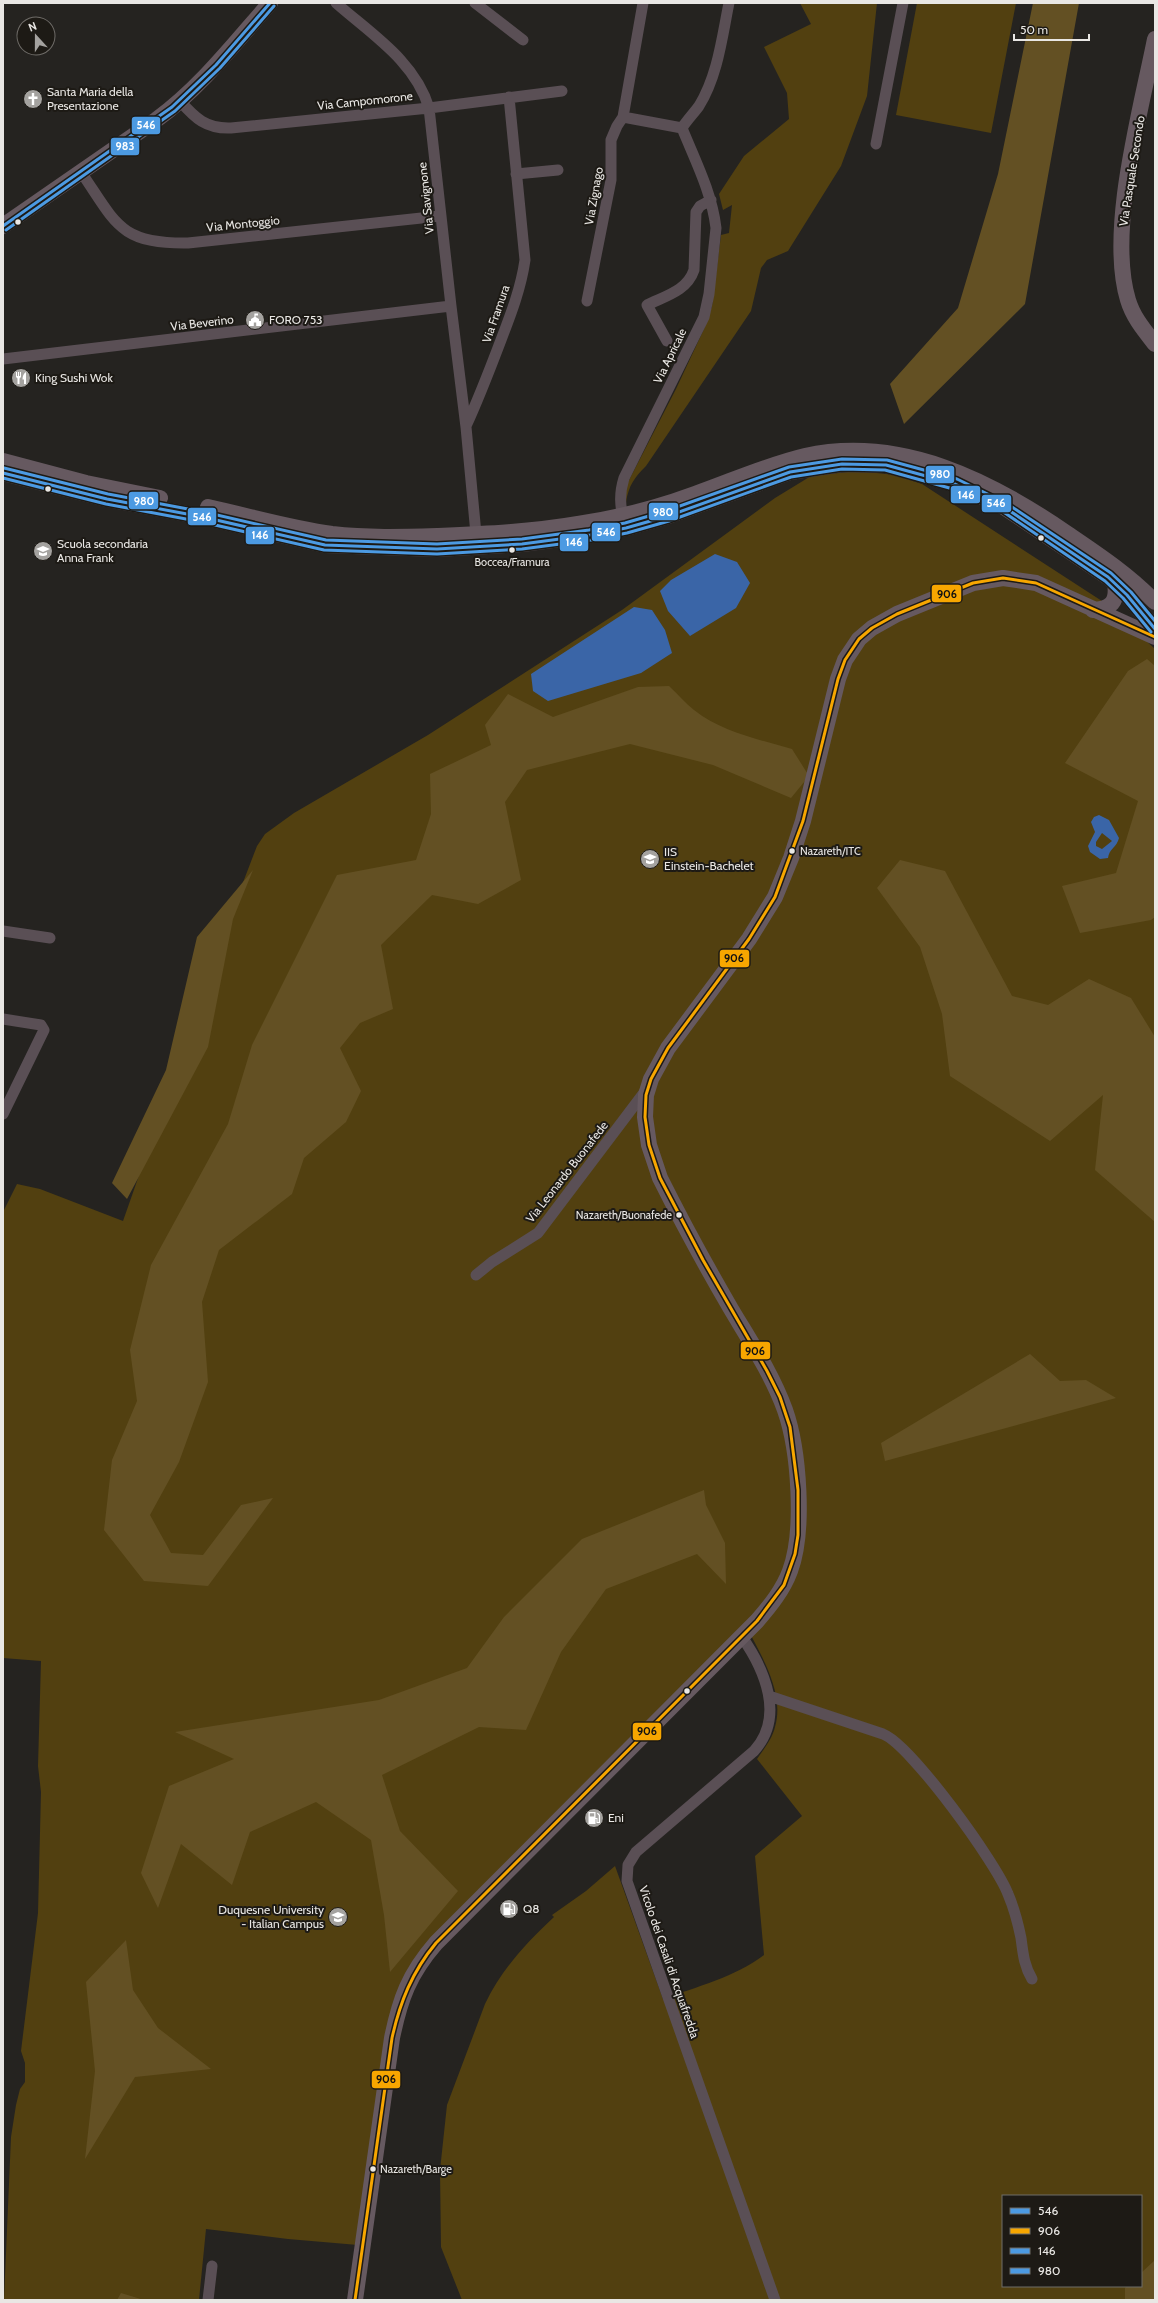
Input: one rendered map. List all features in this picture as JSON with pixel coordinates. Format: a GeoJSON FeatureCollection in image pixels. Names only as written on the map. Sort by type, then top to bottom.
{"type":"FeatureCollection","features":[{"type":"Feature","properties":{"kind":"main road"},"geometry":{"type":"LineString","coordinates":[[3,226],[180,101],[210,71],[270,3]]}},
{"type":"Feature","properties":{"kind":"main road","name":"Via Pasquale Secondo"},"geometry":{"type":"LineString","coordinates":[[1155,39],[1127,186],[1122,248],[1123,276],[1128,301],[1137,320],[1155,344]]}},
{"type":"Feature","properties":{"kind":"main road"},"geometry":{"type":"LineString","coordinates":[[3,473],[107,499],[203,517],[302,541],[334,546],[430,549],[506,545],[559,540],[624,522],[779,463],[809,456],[853,451],[896,454],[965,475],[1009,496],[1122,572],[1155,602]]}},
{"type":"Feature","properties":{"kind":"main road"},"geometry":{"type":"LineString","coordinates":[[3,461],[86,483],[330,533],[391,537],[476,534],[624,522],[680,512],[790,472],[842,464],[886,465],[955,484],[1004,507],[1115,583],[1149,617],[1155,629]]}},
{"type":"Feature","properties":{"kind":"main road"},"geometry":{"type":"LineString","coordinates":[[355,2300],[392,2038],[401,1999],[409,1980],[436,1943],[742,1637],[779,1592],[792,1564],[797,1540],[798,1509],[794,1445],[785,1410],[776,1389],[656,1169],[648,1145],[645,1117],[648,1088],[654,1071],[668,1048],[750,939],[775,897],[791,858],[803,821],[830,704],[841,668],[849,652],[859,639],[877,624],[897,614],[966,586],[989,579],[1009,578],[1030,582],[1155,637]]}},
{"type":"Feature","properties":{"kind":"main road"},"geometry":{"type":"LineString","coordinates":[[1093,610],[1108,608],[1113,603],[1116,598],[1115,583]]}},
{"type":"Feature","properties":{"kind":"main road"},"geometry":{"type":"LineString","coordinates":[[1093,610],[1149,617]]}},
{"type":"Feature","properties":{"kind":"street","name":"Via Savignone"},"geometry":{"type":"LineString","coordinates":[[336,3],[404,61],[417,79],[429,108],[440,216],[466,427]]}},
{"type":"Feature","properties":{"kind":"street"},"geometry":{"type":"LineString","coordinates":[[475,3],[523,40]]}},
{"type":"Feature","properties":{"kind":"street","name":"Via Zignago"},"geometry":{"type":"LineString","coordinates":[[586,301],[611,180],[611,140],[623,117],[642,3]]}},
{"type":"Feature","properties":{"kind":"street"},"geometry":{"type":"LineString","coordinates":[[623,117],[682,128],[699,106],[712,76],[729,3]]}},
{"type":"Feature","properties":{"kind":"street"},"geometry":{"type":"LineString","coordinates":[[876,144],[878,123],[903,3]]}},
{"type":"Feature","properties":{"kind":"street","name":"Via Campomorone"},"geometry":{"type":"LineString","coordinates":[[180,101],[200,122],[215,128],[226,128],[429,108],[562,91]]}},
{"type":"Feature","properties":{"kind":"street","name":"Via Framura"},"geometry":{"type":"LineString","coordinates":[[476,534],[466,427],[480,396],[517,297],[523,276],[525,260],[509,97]]}},
{"type":"Feature","properties":{"kind":"street","name":"Via Apricale"},"geometry":{"type":"LineString","coordinates":[[624,522],[620,507],[620,491],[624,478],[704,316],[709,294],[716,228],[711,200],[682,128]]}},
{"type":"Feature","properties":{"kind":"street"},"geometry":{"type":"LineString","coordinates":[[516,174],[558,170]]}},
{"type":"Feature","properties":{"kind":"street","name":"Via Montoggio"},"geometry":{"type":"LineString","coordinates":[[81,172],[118,225],[140,239],[160,243],[188,243],[440,216]]}},
{"type":"Feature","properties":{"kind":"street","name":"Via Apricale"},"geometry":{"type":"LineString","coordinates":[[667,340],[647,305],[685,286],[691,279],[694,270],[696,212],[700,206],[711,200]]}},
{"type":"Feature","properties":{"kind":"street","name":"Via Beverino"},"geometry":{"type":"LineString","coordinates":[[3,359],[451,306]]}},
{"type":"Feature","properties":{"kind":"street"},"geometry":{"type":"LineString","coordinates":[[3,931],[50,938]]}},
{"type":"Feature","properties":{"kind":"street"},"geometry":{"type":"LineString","coordinates":[[3,1114],[44,1030],[42,1025],[4,1023]]}},
{"type":"Feature","properties":{"kind":"street","name":"Via Leonardo Buonafede"},"geometry":{"type":"LineString","coordinates":[[476,1275],[492,1262],[538,1233],[648,1088]]}},
{"type":"Feature","properties":{"kind":"street","name":"Vicolo dei Casali di Acquafredda"},"geometry":{"type":"LineString","coordinates":[[742,1637],[760,1668],[769,1696],[770,1719],[766,1732],[760,1744],[639,1849],[630,1861],[626,1875],[632,1899],[775,2300]]}},
{"type":"Feature","properties":{"kind":"street"},"geometry":{"type":"LineString","coordinates":[[769,1696],[883,1734],[900,1745],[954,1811],[999,1875],[1011,1901],[1025,1964],[1032,1979]]}},
{"type":"Feature","properties":{"kind":"street"},"geometry":{"type":"LineString","coordinates":[[208,2300],[212,2266]]}},
{"type":"Feature","properties":{"kind":"shaded area"},"geometry":{"type":"Polygon","coordinates":[[[800,3],[877,3],[867,96],[841,166],[788,251],[767,260],[761,268],[751,311],[646,466],[635,478],[630,486],[626,502],[626,486],[676,389],[704,329],[712,306],[721,235],[729,233],[732,205],[723,210],[719,194],[744,156],[789,119],[787,93],[764,47],[811,24],[800,3]]]}},
{"type":"Feature","properties":{"kind":"shaded area"},"geometry":{"type":"Polygon","coordinates":[[[917,3],[1016,3],[991,133],[896,115],[917,3]]]}},
{"type":"Feature","properties":{"kind":"shaded area"},"geometry":{"type":"Polygon","coordinates":[[[1033,3],[1079,3],[1025,304],[904,424],[890,384],[958,308],[998,174],[1033,3]]]}},
{"type":"Feature","properties":{"kind":"shaded area"},"geometry":{"type":"Polygon","coordinates":[[[857,471],[896,475],[922,484],[1105,603],[1155,649],[1155,2300],[462,2300],[441,2247],[440,2170],[447,2105],[485,2004],[499,1979],[515,1957],[554,1917],[552,1915],[586,1891],[615,1866],[663,1999],[702,1986],[728,1975],[753,1963],[764,1955],[755,1856],[802,1816],[757,1759],[768,1744],[774,1731],[777,1714],[777,1701],[770,1675],[746,1626],[416,1957],[358,2245],[288,2239],[206,2229],[199,2300],[4,2300],[11,2137],[20,2089],[25,2082],[25,2063],[21,2051],[38,1913],[41,1792],[38,1766],[41,1661],[3,1658],[3,1212],[17,1184],[40,1189],[123,1221],[229,919],[257,846],[265,834],[294,813],[428,735],[622,610],[775,498],[811,476],[857,471]]]}},
{"type":"Feature","properties":{"kind":"shaded area"},"geometry":{"type":"Polygon","coordinates":[[[1147,659],[1155,666],[1155,917],[1151,920],[1080,933],[1062,886],[1116,873],[1138,801],[1065,763],[1128,671],[1147,659]]]}},
{"type":"Feature","properties":{"kind":"shaded area"},"geometry":{"type":"Polygon","coordinates":[[[669,686],[694,710],[716,724],[753,738],[792,749],[809,776],[791,798],[713,765],[630,744],[527,770],[505,802],[521,880],[478,904],[432,895],[381,945],[393,1009],[360,1023],[340,1048],[361,1091],[346,1122],[304,1158],[292,1194],[219,1250],[202,1302],[208,1382],[179,1462],[150,1515],[171,1553],[203,1555],[241,1505],[273,1498],[208,1586],[144,1581],[104,1530],[112,1460],[137,1401],[130,1350],[151,1265],[228,1124],[252,1045],[337,875],[416,860],[431,814],[430,774],[491,745],[485,725],[508,694],[553,717],[638,687],[669,686]]]}},
{"type":"Feature","properties":{"kind":"shaded area"},"geometry":{"type":"Polygon","coordinates":[[[900,860],[945,871],[1012,996],[1048,1005],[1089,979],[1131,998],[1155,1037],[1155,1222],[1095,1170],[1103,1095],[1050,1141],[950,1076],[942,1014],[920,947],[877,888],[900,860]]]}},
{"type":"Feature","properties":{"kind":"shaded area"},"geometry":{"type":"Polygon","coordinates":[[[253,870],[233,919],[208,1047],[127,1199],[112,1183],[166,1070],[197,937],[253,870]]]}},
{"type":"Feature","properties":{"kind":"shaded area"},"geometry":{"type":"Polygon","coordinates":[[[1030,1354],[1060,1381],[1086,1380],[1116,1398],[885,1461],[881,1443],[1030,1354]]]}},
{"type":"Feature","properties":{"kind":"shaded area"},"geometry":{"type":"Polygon","coordinates":[[[704,1490],[706,1505],[725,1543],[726,1584],[697,1554],[606,1589],[561,1652],[526,1730],[479,1727],[382,1775],[400,1831],[458,1891],[390,1972],[384,1915],[371,1840],[316,1802],[250,1832],[232,1885],[181,1844],[158,1908],[141,1873],[169,1786],[234,1759],[175,1732],[379,1700],[467,1668],[504,1617],[582,1539],[704,1490]]]}},
{"type":"Feature","properties":{"kind":"shaded area"},"geometry":{"type":"Polygon","coordinates":[[[126,1940],[133,1990],[158,2028],[211,2069],[135,2077],[85,2159],[95,2071],[86,1982],[126,1940]]]}},
{"type":"Feature","properties":{"kind":"shaded area"},"geometry":{"type":"Polygon","coordinates":[[[1155,2260],[1155,2300],[1125,2300],[1126,2287],[1142,2287],[1142,2272],[1155,2260]]]}},
{"type":"Feature","properties":{"kind":"shaded area"},"geometry":{"type":"Polygon","coordinates":[[[121,2293],[144,2300],[117,2300],[121,2293]]]}},
{"type":"Feature","properties":{"kind":"water"},"geometry":{"type":"Polygon","coordinates":[[[715,554],[737,562],[750,583],[736,608],[690,636],[668,611],[660,591],[671,580],[715,554]]]}},
{"type":"Feature","properties":{"kind":"water"},"geometry":{"type":"Polygon","coordinates":[[[634,607],[652,610],[665,630],[672,653],[641,673],[548,701],[533,691],[531,674],[634,607]]]}},
{"type":"Feature","properties":{"kind":"water"},"geometry":{"type":"Polygon","coordinates":[[[1099,815],[1109,820],[1119,838],[1108,858],[1100,859],[1090,852],[1088,846],[1095,832],[1091,822],[1094,817],[1099,815]],[[1102,833],[1096,842],[1096,846],[1102,849],[1112,841],[1102,833]]]}},
{"type":"Feature","properties":{"kind":"transit line","name":"546"},"geometry":{"type":"LineString","coordinates":[[3,226],[172,107],[216,65],[270,3]]}},
{"type":"Feature","properties":{"kind":"transit line","name":"983"},"geometry":{"type":"LineString","coordinates":[[6,230],[175,111],[220,68],[274,6]]}},
{"type":"Feature","properties":{"kind":"transit line","name":"980"},"geometry":{"type":"LineString","coordinates":[[4,468],[108,494],[204,512],[326,540],[437,544],[522,539],[589,530],[625,523],[666,511],[789,467],[842,459],[887,460],[957,479],[1006,503],[1111,573],[1131,592],[1155,621]]}},
{"type":"Feature","properties":{"kind":"transit line","name":"546"},"geometry":{"type":"LineString","coordinates":[[3,473],[107,499],[203,517],[325,545],[437,549],[522,544],[590,535],[626,528],[668,516],[790,472],[842,464],[886,465],[955,484],[1004,507],[1108,577],[1127,595],[1155,629]]}},
{"type":"Feature","properties":{"kind":"transit line","name":"146"},"geometry":{"type":"LineString","coordinates":[[3,478],[106,504],[202,522],[324,550],[437,554],[522,549],[591,540],[627,533],[669,521],[791,477],[842,469],[885,470],[953,489],[1002,511],[1105,581],[1123,598],[1151,632]]}},
{"type":"Feature","properties":{"kind":"transit line","name":"906"},"geometry":{"type":"LineString","coordinates":[[355,2300],[392,2038],[403,2000],[420,1965],[436,1943],[757,1621],[784,1585],[795,1554],[798,1535],[798,1490],[790,1427],[780,1397],[767,1371],[703,1260],[660,1178],[649,1145],[645,1117],[646,1095],[651,1079],[668,1048],[749,939],[775,897],[803,821],[838,679],[845,660],[859,639],[872,628],[897,614],[973,583],[1003,578],[1036,583],[1155,637]]}},
{"type":"Feature","properties":{"kind":"place","name":"Santa Maria della Presentazione"},"geometry":{"type":"Point","coordinates":[33,99]}},
{"type":"Feature","properties":{"kind":"place","name":"FORO 753"},"geometry":{"type":"Point","coordinates":[255,320]}},
{"type":"Feature","properties":{"kind":"place","name":"King Sushi Wok"},"geometry":{"type":"Point","coordinates":[21,378]}},
{"type":"Feature","properties":{"kind":"place","name":"Boccea/Framura"},"geometry":{"type":"Point","coordinates":[512,550]}},
{"type":"Feature","properties":{"kind":"place","name":"Scuola secondaria Anna Frank"},"geometry":{"type":"Point","coordinates":[43,551]}},
{"type":"Feature","properties":{"kind":"place","name":"Nazareth/ITC"},"geometry":{"type":"Point","coordinates":[792,851]}},
{"type":"Feature","properties":{"kind":"place","name":"IIS Einstein-Bachelet"},"geometry":{"type":"Point","coordinates":[650,859]}},
{"type":"Feature","properties":{"kind":"place","name":"Nazareth/Buonafede"},"geometry":{"type":"Point","coordinates":[679,1215]}},
{"type":"Feature","properties":{"kind":"place","name":"Eni"},"geometry":{"type":"Point","coordinates":[594,1818]}},
{"type":"Feature","properties":{"kind":"place","name":"Q8"},"geometry":{"type":"Point","coordinates":[509,1909]}},
{"type":"Feature","properties":{"kind":"place","name":"Duquesne University - Italian Campus"},"geometry":{"type":"Point","coordinates":[338,1917]}},
{"type":"Feature","properties":{"kind":"place","name":"Nazareth/Barge"},"geometry":{"type":"Point","coordinates":[373,2169]}}]}
